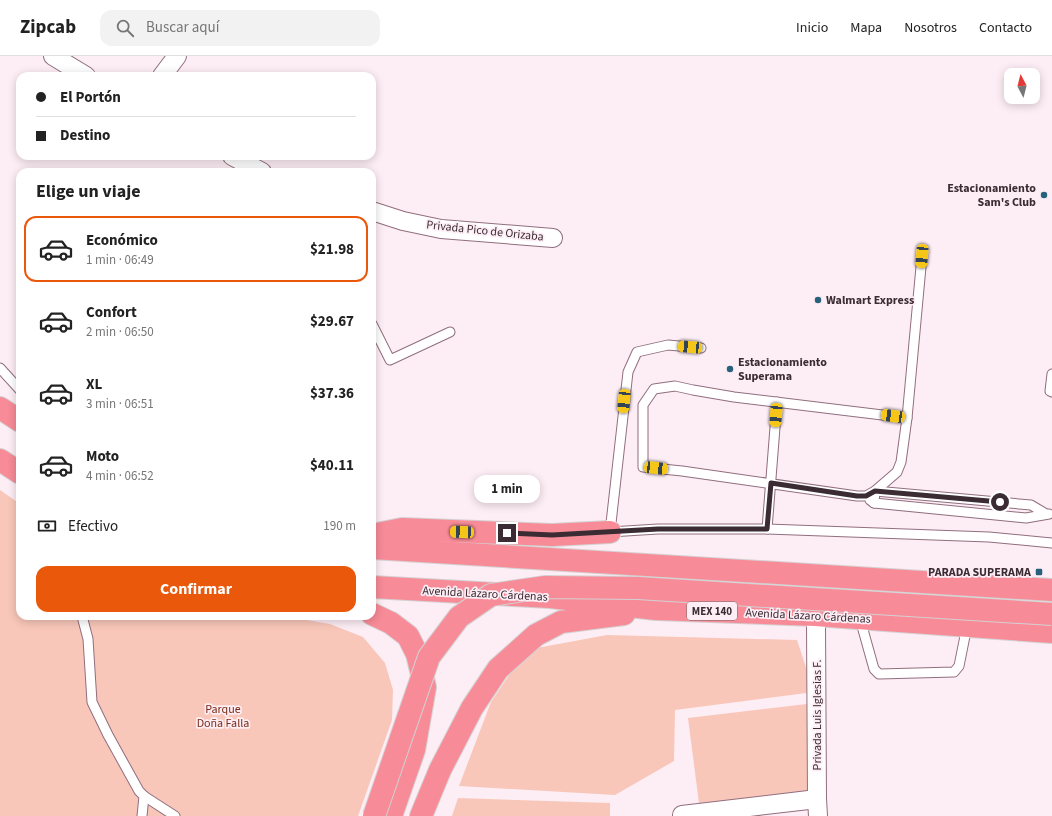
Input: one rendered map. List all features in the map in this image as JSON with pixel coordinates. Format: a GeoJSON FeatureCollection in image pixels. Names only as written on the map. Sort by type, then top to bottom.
{"type":"FeatureCollection","features":[{"type":"Feature","properties":{"kind":"highway"},"geometry":{"type":"LineString","coordinates":[[0,408],[16,418]]}},
{"type":"Feature","properties":{"kind":"highway"},"geometry":{"type":"LineString","coordinates":[[0,460],[16,470]]}},
{"type":"Feature","properties":{"kind":"highway"},"geometry":{"type":"LineString","coordinates":[[376,534],[402,529],[552,535],[610,532]]}},
{"type":"Feature","properties":{"kind":"highway"},"geometry":{"type":"LineString","coordinates":[[376,548],[1052,590]]}},
{"type":"Feature","properties":{"kind":"highway","name":"Avenida Lázaro Cárdenas"},"geometry":{"type":"LineString","coordinates":[[376,587],[550,597],[656,609],[815,615],[1052,632]]}},
{"type":"Feature","properties":{"kind":"highway"},"geometry":{"type":"LineString","coordinates":[[374,816],[429,657],[459,617],[491,595],[546,587],[638,588],[1052,614]]}},
{"type":"Feature","properties":{"kind":"highway"},"geometry":{"type":"LineString","coordinates":[[422,816],[440,770],[472,708],[498,669],[536,635],[561,622],[656,609]]}},
{"type":"Feature","properties":{"kind":"highway"},"geometry":{"type":"LineString","coordinates":[[376,616],[391,623],[408,636],[417,654],[425,687],[414,750],[391,816]]}},
{"type":"Feature","properties":{"kind":"street"},"geometry":{"type":"LineString","coordinates":[[53,56],[79,72]]}},
{"type":"Feature","properties":{"kind":"street"},"geometry":{"type":"LineString","coordinates":[[165,72],[177,56]]}},
{"type":"Feature","properties":{"kind":"street"},"geometry":{"type":"LineString","coordinates":[[240,160],[254,168]]}},
{"type":"Feature","properties":{"kind":"street","name":"Privada Pico de Orizaba"},"geometry":{"type":"LineString","coordinates":[[376,212],[403,221],[441,229],[553,238]]}},
{"type":"Feature","properties":{"kind":"street","name":"Privada Luis Iglesias F."},"geometry":{"type":"LineString","coordinates":[[815,615],[818,808]]}},
{"type":"Feature","properties":{"kind":"street"},"geometry":{"type":"LineString","coordinates":[[682,816],[818,808]]}},
{"type":"Feature","properties":{"kind":"lane"},"geometry":{"type":"LineString","coordinates":[[907,418],[734,397],[675,386],[654,390],[643,405],[643,466],[682,470],[857,496],[866,496],[875,491],[896,472],[901,462],[907,418],[922,256]]}},
{"type":"Feature","properties":{"kind":"lane"},"geometry":{"type":"LineString","coordinates":[[376,332],[390,360],[450,332]]}},
{"type":"Feature","properties":{"kind":"lane"},"geometry":{"type":"LineString","coordinates":[[701,348],[668,345],[637,352],[628,372],[610,532],[658,529],[767,529],[989,537],[1052,543]]}},
{"type":"Feature","properties":{"kind":"lane"},"geometry":{"type":"LineString","coordinates":[[0,368],[16,386]]}},
{"type":"Feature","properties":{"kind":"lane"},"geometry":{"type":"LineString","coordinates":[[1052,374],[1050,392],[1052,392]]}},
{"type":"Feature","properties":{"kind":"lane"},"geometry":{"type":"LineString","coordinates":[[767,529],[777,402]]}},
{"type":"Feature","properties":{"kind":"lane"},"geometry":{"type":"LineString","coordinates":[[874,503],[875,491]]}},
{"type":"Feature","properties":{"kind":"lane"},"geometry":{"type":"LineString","coordinates":[[875,491],[1031,505],[1049,514]]}},
{"type":"Feature","properties":{"kind":"lane"},"geometry":{"type":"LineString","coordinates":[[866,496],[874,503],[1026,518],[1049,514]]}},
{"type":"Feature","properties":{"kind":"lane"},"geometry":{"type":"LineString","coordinates":[[860,619],[874,669],[879,674],[954,672],[960,666],[967,626]]}},
{"type":"Feature","properties":{"kind":"lane"},"geometry":{"type":"LineString","coordinates":[[83,620],[88,639],[92,702],[108,735],[139,790],[144,796],[175,816]]}},
{"type":"Feature","properties":{"kind":"lane"},"geometry":{"type":"LineString","coordinates":[[142,816],[144,796]]}},
{"type":"Feature","properties":{"kind":"green space","name":"Parque Doña Falla"},"geometry":{"type":"Polygon","coordinates":[[[0,490],[16,501],[16,620],[306,620],[330,624],[363,637],[385,663],[393,690],[392,720],[358,816],[0,816],[0,490]]]}},
{"type":"Feature","properties":{"kind":"green space"},"geometry":{"type":"Polygon","coordinates":[[[607,635],[797,640],[814,692],[675,710],[674,761],[615,795],[459,786],[491,702],[526,650],[607,635]]]}},
{"type":"Feature","properties":{"kind":"green space"},"geometry":{"type":"Polygon","coordinates":[[[807,704],[808,794],[699,803],[688,718],[807,704]]]}},
{"type":"Feature","properties":{"kind":"green space"},"geometry":{"type":"Polygon","coordinates":[[[458,798],[610,803],[610,816],[452,816],[458,798]]]}},
{"type":"Feature","properties":{"kind":"place","name":"Estacionamiento Sam's Club"},"geometry":{"type":"Point","coordinates":[1044,195]}},
{"type":"Feature","properties":{"kind":"place","name":"Walmart Express"},"geometry":{"type":"Point","coordinates":[818,300]}},
{"type":"Feature","properties":{"kind":"place","name":"Estacionamiento Superama"},"geometry":{"type":"Point","coordinates":[730,369]}},
{"type":"Feature","properties":{"kind":"place","name":"PARADA SUPERAMA"},"geometry":{"type":"Point","coordinates":[1039,572]}},
{"type":"Feature","properties":{"kind":"route"},"geometry":{"type":"LineString","coordinates":[[507,533],[552,535],[658,529],[767,529],[771,483],[857,496],[866,496],[875,491],[1000,502]]}}]}
